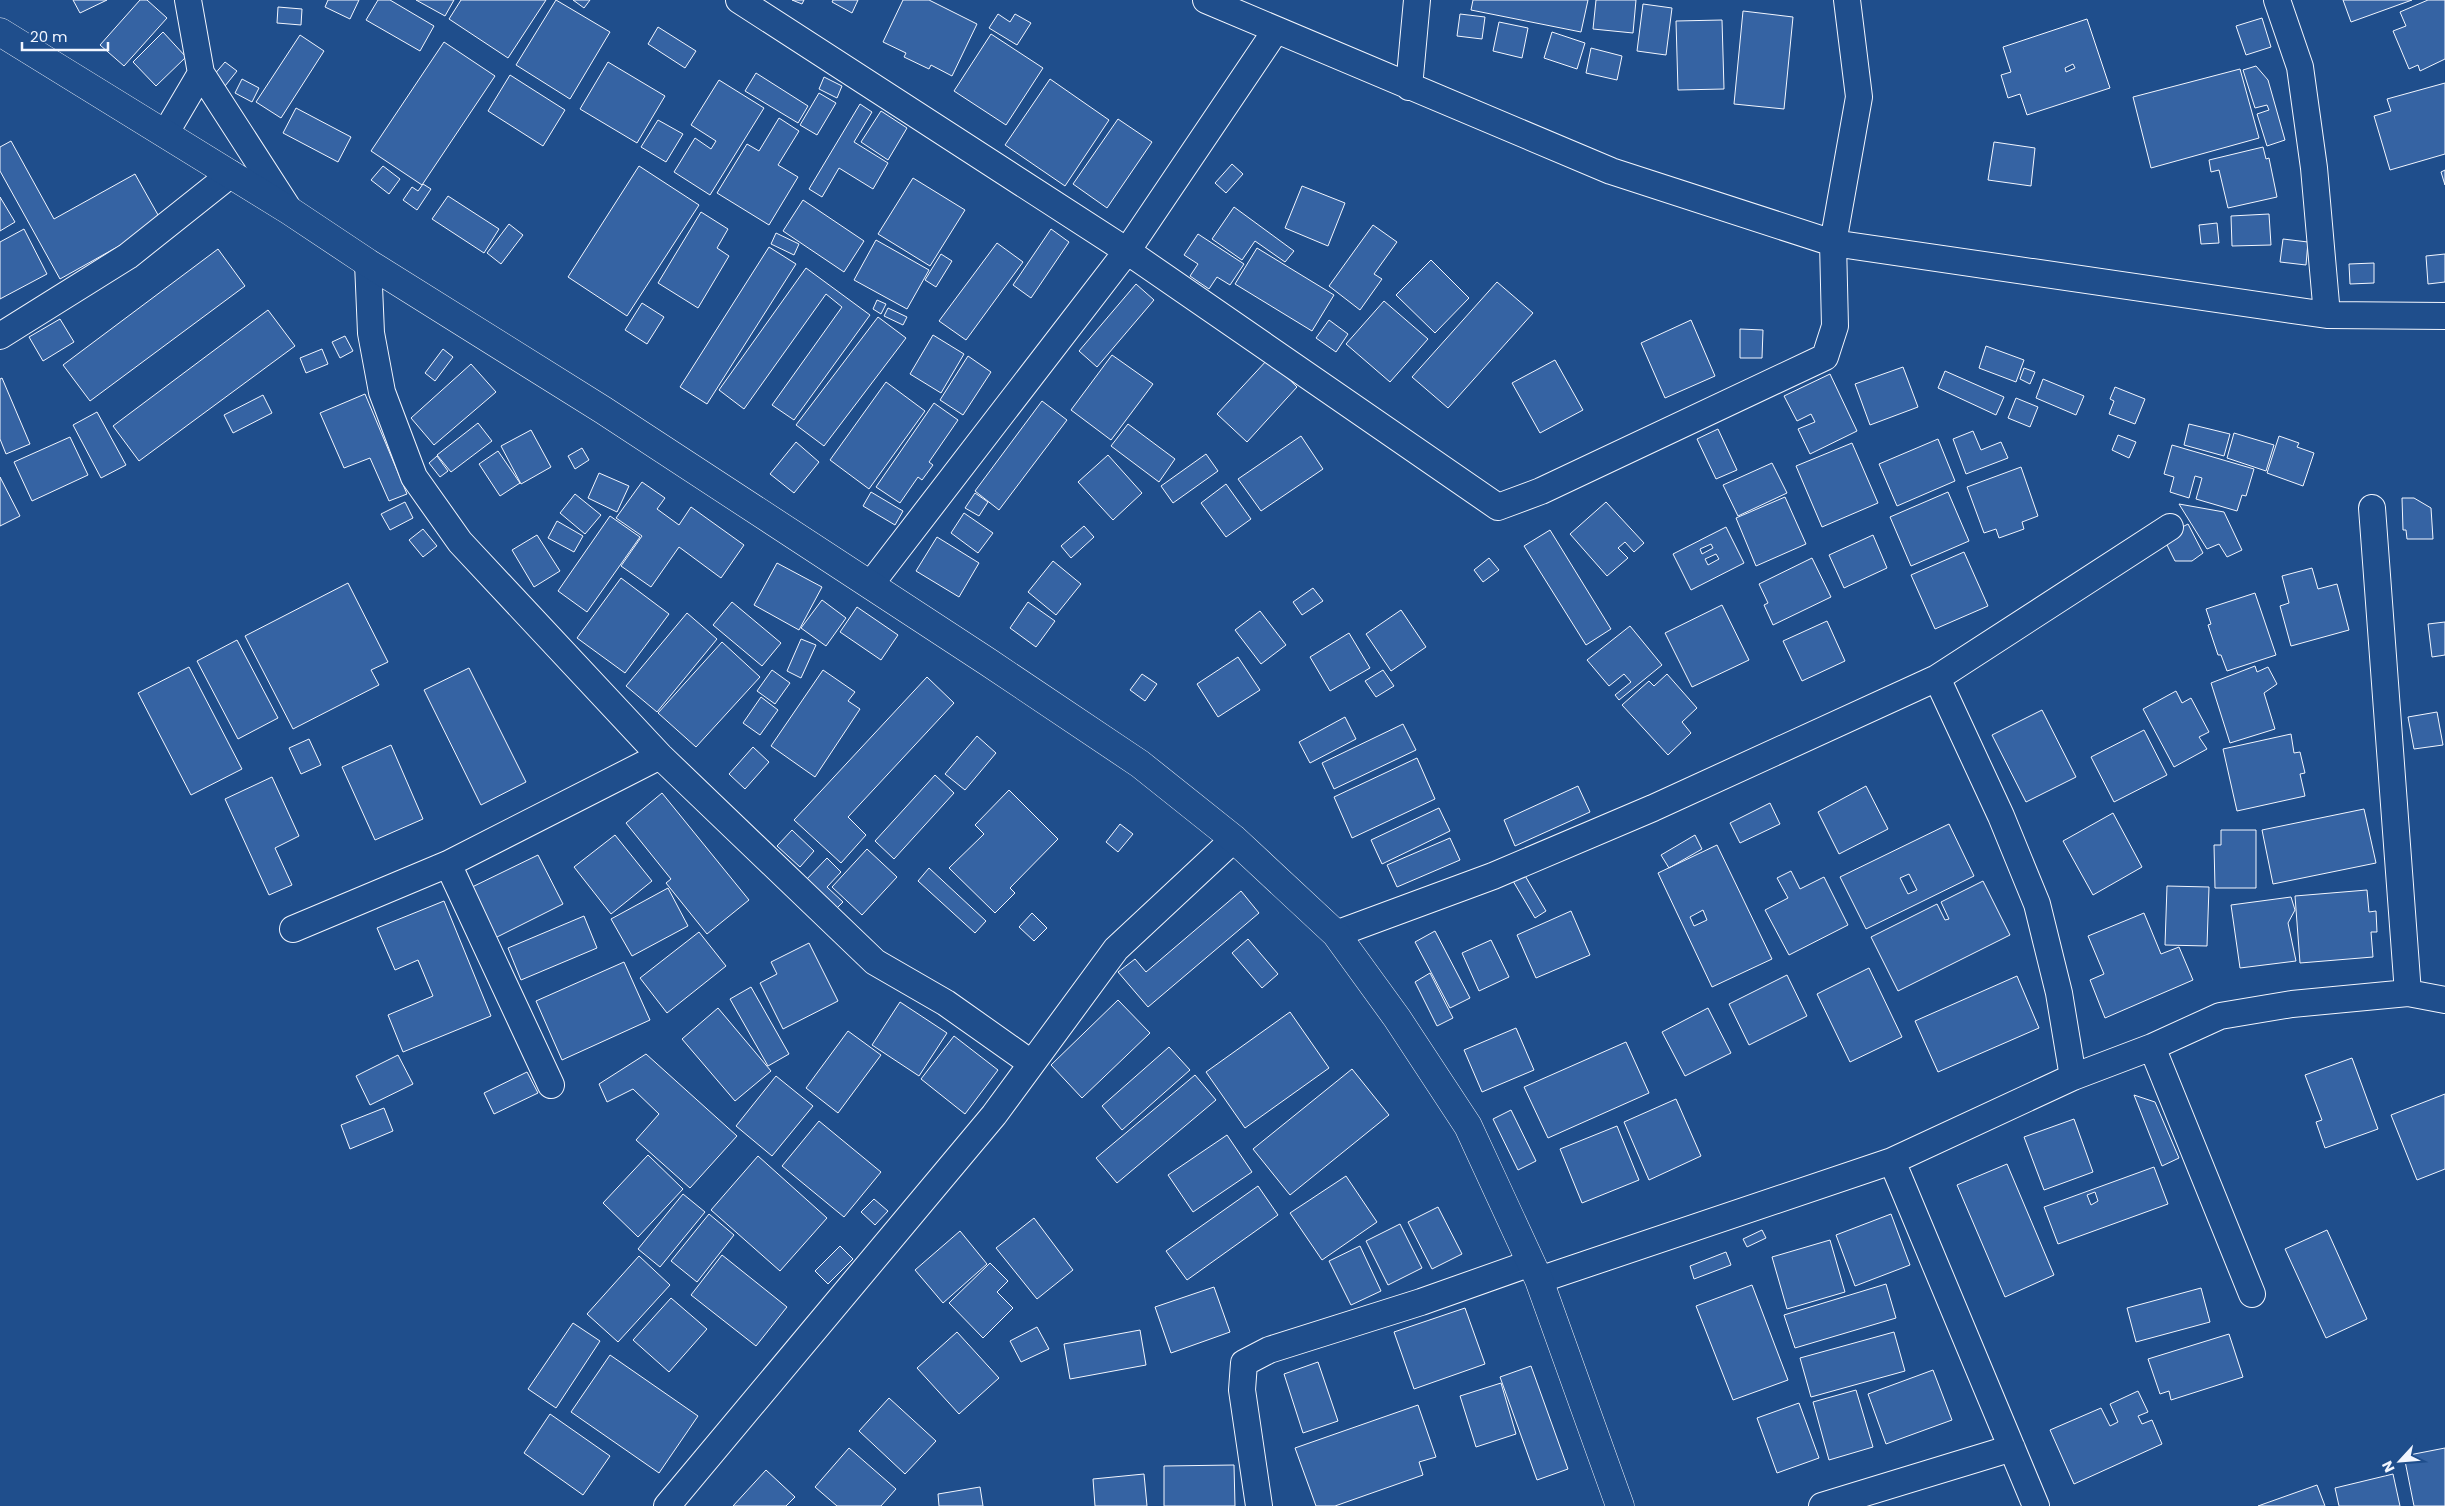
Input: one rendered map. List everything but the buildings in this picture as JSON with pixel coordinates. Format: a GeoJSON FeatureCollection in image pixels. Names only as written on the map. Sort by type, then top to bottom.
{"type":"FeatureCollection","features":[{"type":"Feature","properties":{"kind":"street"},"geometry":{"type":"LineString","coordinates":[[188,0],[201,74],[290,211]]}},
{"type":"Feature","properties":{"kind":"street"},"geometry":{"type":"LineString","coordinates":[[739,0],[1127,251],[1498,507],[1541,491],[1825,357],[1835,326],[1833,243],[1859,97],[1846,0]]}},
{"type":"Feature","properties":{"kind":"street"},"geometry":{"type":"LineString","coordinates":[[1206,0],[1611,171],[1833,243],[2327,315],[2445,316]]}},
{"type":"Feature","properties":{"kind":"street"},"geometry":{"type":"LineString","coordinates":[[1409,87],[1417,0]]}},
{"type":"Feature","properties":{"kind":"street"},"geometry":{"type":"LineString","coordinates":[[2277,0],[2300,67],[2314,168],[2327,315]]}},
{"type":"Feature","properties":{"kind":"street"},"geometry":{"type":"LineString","coordinates":[[870,586],[1127,251],[1276,30]]}},
{"type":"Feature","properties":{"kind":"street"},"geometry":{"type":"LineString","coordinates":[[0,32],[231,174],[368,263],[603,410],[1140,764],[1234,839],[1336,934],[1397,1018],[1468,1126],[1535,1271],[1620,1506]]}},
{"type":"Feature","properties":{"kind":"street"},"geometry":{"type":"LineString","coordinates":[[165,134],[201,74]]}},
{"type":"Feature","properties":{"kind":"street"},"geometry":{"type":"LineString","coordinates":[[0,336],[128,256],[231,174]]}},
{"type":"Feature","properties":{"kind":"street"},"geometry":{"type":"LineString","coordinates":[[368,263],[371,333],[382,392],[414,477],[460,542],[660,756],[875,962],[946,1003],[1031,1064]]}},
{"type":"Feature","properties":{"kind":"street"},"geometry":{"type":"LineString","coordinates":[[2372,508],[2408,992]]}},
{"type":"Feature","properties":{"kind":"street"},"geometry":{"type":"LineString","coordinates":[[1336,934],[1493,876],[1654,808],[1937,678],[2170,527]]}},
{"type":"Feature","properties":{"kind":"street"},"geometry":{"type":"LineString","coordinates":[[1937,678],[2001,816],[2037,904],[2059,993],[2073,1077]]}},
{"type":"Feature","properties":{"kind":"street"},"geometry":{"type":"LineString","coordinates":[[293,929],[448,864],[660,756]]}},
{"type":"Feature","properties":{"kind":"street"},"geometry":{"type":"LineString","coordinates":[[667,1506],[994,1115],[1116,949],[1234,839]]}},
{"type":"Feature","properties":{"kind":"street"},"geometry":{"type":"LineString","coordinates":[[448,864],[551,1085]]}},
{"type":"Feature","properties":{"kind":"street"},"geometry":{"type":"LineString","coordinates":[[1259,1506],[1242,1390],[1244,1363],[1269,1350],[1421,1302],[1535,1271],[1892,1161],[2073,1077],[2152,1047],[2220,1016],[2292,1004],[2408,992],[2445,1000]]}},
{"type":"Feature","properties":{"kind":"street"},"geometry":{"type":"LineString","coordinates":[[2152,1047],[2252,1294]]}},
{"type":"Feature","properties":{"kind":"street"},"geometry":{"type":"LineString","coordinates":[[1892,1161],[2036,1506]]}},
{"type":"Feature","properties":{"kind":"street"},"geometry":{"type":"LineString","coordinates":[[1822,1506],[2012,1448]]}}]}
